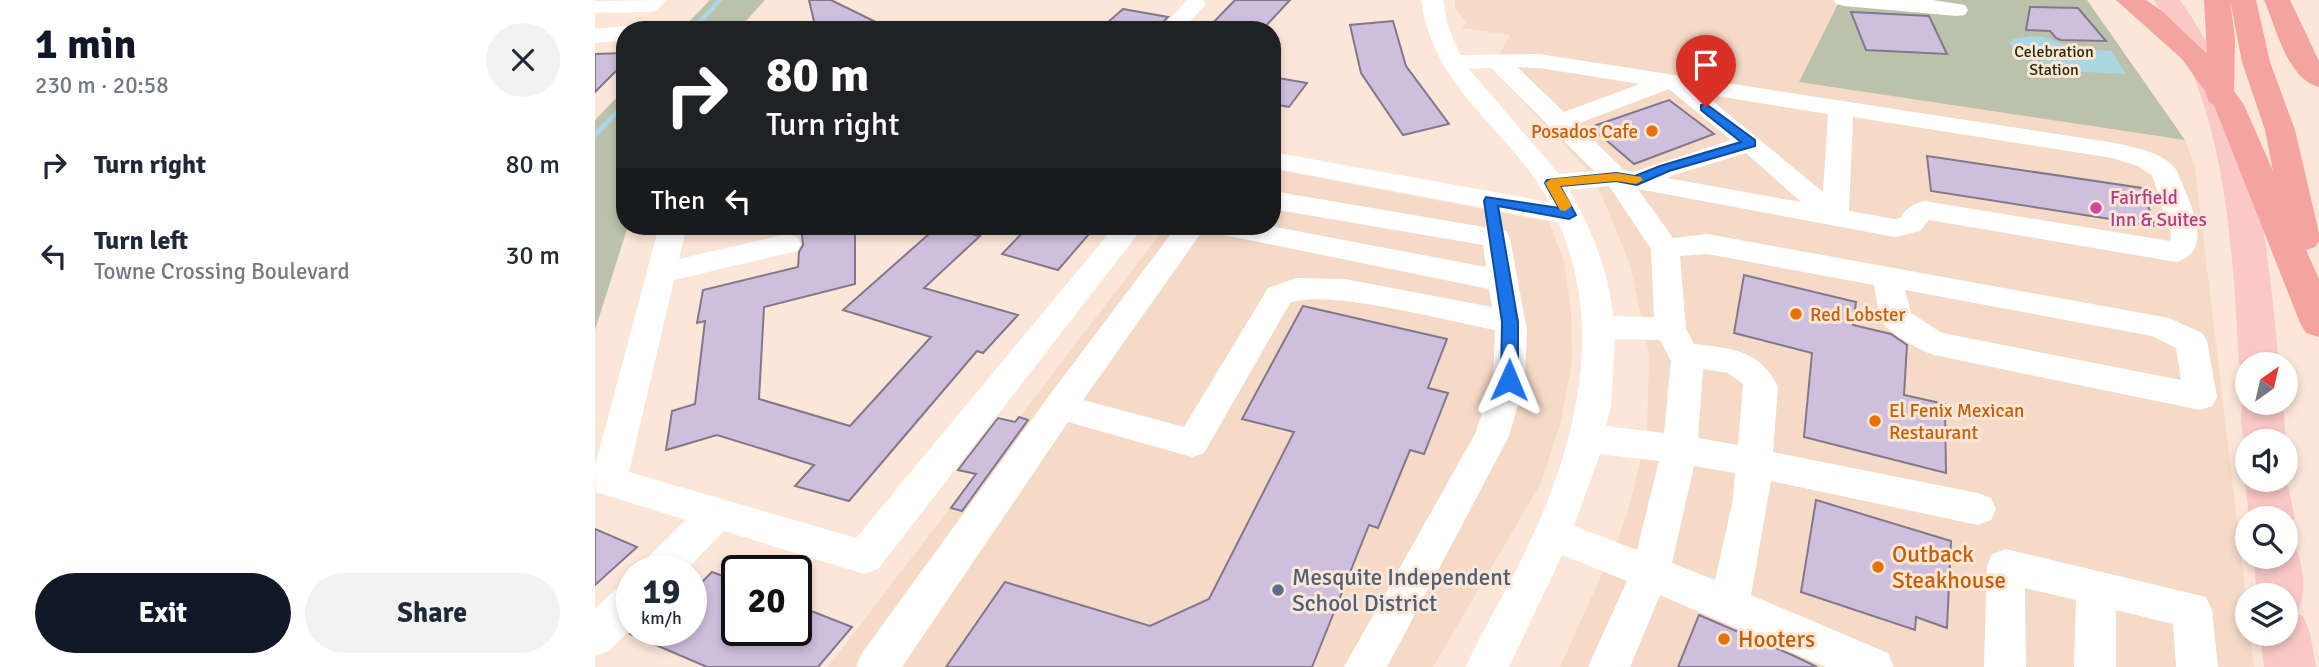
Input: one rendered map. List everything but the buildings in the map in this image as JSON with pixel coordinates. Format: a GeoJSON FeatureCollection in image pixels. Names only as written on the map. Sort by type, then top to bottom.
{"type":"FeatureCollection","features":[{"type":"Feature","properties":{"kind":"highway"},"geometry":{"type":"LineString","coordinates":[[2129,0],[2153,16],[2192,52],[2229,105],[2319,323]]}},
{"type":"Feature","properties":{"kind":"highway"},"geometry":{"type":"LineString","coordinates":[[2217,0],[2221,39],[2219,109]]}},
{"type":"Feature","properties":{"kind":"highway"},"geometry":{"type":"LineString","coordinates":[[2243,0],[2256,62],[2280,130],[2319,316]]}},
{"type":"Feature","properties":{"kind":"highway"},"geometry":{"type":"LineString","coordinates":[[2277,0],[2306,64],[2319,78]]}},
{"type":"Feature","properties":{"kind":"main road"},"geometry":{"type":"LineString","coordinates":[[2167,0],[2189,28],[2219,109],[2235,174],[2255,310],[2258,352]]}},
{"type":"Feature","properties":{"kind":"main road"},"geometry":{"type":"LineString","coordinates":[[2287,646],[2290,667]]}},
{"type":"Feature","properties":{"kind":"street"},"geometry":{"type":"LineString","coordinates":[[1432,0],[1437,30],[1452,63],[1463,80],[1528,151],[1551,183],[1569,215],[1585,254],[1594,289],[1599,327],[1597,394],[1575,482],[1554,535],[1487,667]]}},
{"type":"Feature","properties":{"kind":"street"},"geometry":{"type":"LineString","coordinates":[[1844,0],[1885,5],[1929,4],[1957,10]]}},
{"type":"Feature","properties":{"kind":"street"},"geometry":{"type":"LineString","coordinates":[[595,7],[652,3],[659,8],[646,21]]}},
{"type":"Feature","properties":{"kind":"street"},"geometry":{"type":"LineString","coordinates":[[1179,21],[1195,4]]}},
{"type":"Feature","properties":{"kind":"street"},"geometry":{"type":"LineString","coordinates":[[595,36],[616,34]]}},
{"type":"Feature","properties":{"kind":"street"},"geometry":{"type":"LineString","coordinates":[[1496,60],[1560,122],[1627,179],[1665,248],[1676,341],[1687,360],[1680,450],[1650,573],[1609,667]]}},
{"type":"Feature","properties":{"kind":"street"},"geometry":{"type":"LineString","coordinates":[[1452,63],[1539,61],[2115,151],[2147,160],[2164,171],[2185,233],[2184,244],[2176,252],[1924,210],[1915,216],[1910,225],[1895,228],[1627,179]]}},
{"type":"Feature","properties":{"kind":"street"},"geometry":{"type":"LineString","coordinates":[[1560,122],[1672,82]]}},
{"type":"Feature","properties":{"kind":"street"},"geometry":{"type":"LineString","coordinates":[[1672,82],[1750,143],[1835,217]]}},
{"type":"Feature","properties":{"kind":"street"},"geometry":{"type":"LineString","coordinates":[[1835,217],[1841,109]]}},
{"type":"Feature","properties":{"kind":"street"},"geometry":{"type":"LineString","coordinates":[[1551,183],[1627,179],[1750,143]]}},
{"type":"Feature","properties":{"kind":"street"},"geometry":{"type":"LineString","coordinates":[[1281,162],[1569,215]]}},
{"type":"Feature","properties":{"kind":"street"},"geometry":{"type":"LineString","coordinates":[[1365,667],[1492,436],[1509,380],[1510,322],[1490,201]]}},
{"type":"Feature","properties":{"kind":"street"},"geometry":{"type":"LineString","coordinates":[[1281,202],[1496,239]]}},
{"type":"Feature","properties":{"kind":"street"},"geometry":{"type":"LineString","coordinates":[[671,235],[610,481],[864,557],[1123,235]]}},
{"type":"Feature","properties":{"kind":"street"},"geometry":{"type":"LineString","coordinates":[[877,667],[1060,407],[1185,235]]}},
{"type":"Feature","properties":{"kind":"street"},"geometry":{"type":"LineString","coordinates":[[1271,235],[1503,281]]}},
{"type":"Feature","properties":{"kind":"street"},"geometry":{"type":"LineString","coordinates":[[1060,407],[1192,443],[1279,296],[1289,264],[1302,241]]}},
{"type":"Feature","properties":{"kind":"street"},"geometry":{"type":"LineString","coordinates":[[661,273],[787,244]]}},
{"type":"Feature","properties":{"kind":"street"},"geometry":{"type":"LineString","coordinates":[[1665,248],[1707,244],[2158,326],[2191,341],[2200,397],[1934,343],[1897,320],[1887,277]]}},
{"type":"Feature","properties":{"kind":"street"},"geometry":{"type":"LineString","coordinates":[[1279,296],[1296,289],[1345,290],[1510,322]]}},
{"type":"Feature","properties":{"kind":"street"},"geometry":{"type":"LineString","coordinates":[[1599,327],[1676,341],[1739,364],[1759,377],[1761,387],[1750,510],[1729,604]]}},
{"type":"Feature","properties":{"kind":"street"},"geometry":{"type":"LineString","coordinates":[[1588,438],[1753,462],[1978,509]]}},
{"type":"Feature","properties":{"kind":"street"},"geometry":{"type":"LineString","coordinates":[[676,555],[718,513]]}},
{"type":"Feature","properties":{"kind":"street"},"geometry":{"type":"LineString","coordinates":[[1554,535],[1729,604],[1873,667]]}},
{"type":"Feature","properties":{"kind":"street"},"geometry":{"type":"LineString","coordinates":[[2005,667],[2006,566],[2192,610],[2197,667]]}},
{"type":"Feature","properties":{"kind":"street"},"geometry":{"type":"LineString","coordinates":[[2095,667],[2097,587]]}},
{"type":"Feature","properties":{"kind":"street"},"geometry":{"type":"LineString","coordinates":[[595,637],[616,616]]}},
{"type":"Feature","properties":{"kind":"shaded area"},"geometry":{"type":"Polygon","coordinates":[[[1455,0],[2087,0],[2185,140],[2195,167],[2235,506],[2235,569],[2243,569],[2244,583],[2235,583],[2235,646],[2251,646],[2254,667],[1560,667],[1618,539],[1629,507],[1647,434],[1649,354],[1630,264],[1601,194],[1584,166],[1492,69],[1510,35],[1462,28],[1466,22],[1455,8],[1455,0]]]}},
{"type":"Feature","properties":{"kind":"shaded area"},"geometry":{"type":"Polygon","coordinates":[[[1281,171],[1549,222],[1564,262],[1571,311],[1572,362],[1561,421],[1541,483],[1433,667],[828,667],[1159,235],[1281,235],[1281,171]]]}},
{"type":"Feature","properties":{"kind":"green space"},"geometry":{"type":"Polygon","coordinates":[[[710,0],[765,0],[746,21],[690,21],[710,0]]]}},
{"type":"Feature","properties":{"kind":"green space","name":"Celebration Station"},"geometry":{"type":"Polygon","coordinates":[[[1840,0],[2087,0],[2185,140],[1799,82],[1840,0]]]}},
{"type":"Feature","properties":{"kind":"green space"},"geometry":{"type":"Polygon","coordinates":[[[616,98],[616,235],[625,235],[595,330],[595,120],[616,98]]]}},
{"type":"Feature","properties":{"kind":"water"},"geometry":{"type":"Polygon","coordinates":[[[2031,36],[2044,37],[2079,49],[2111,51],[2126,74],[2065,71],[2045,65],[2046,62],[2039,59],[2037,62],[2015,53],[2009,41],[2031,36]]]}},
{"type":"Feature","properties":{"kind":"waterway"},"geometry":{"type":"LineString","coordinates":[[700,21],[720,0]]}},
{"type":"Feature","properties":{"kind":"waterway"},"geometry":{"type":"LineString","coordinates":[[595,135],[616,113]]}},
{"type":"Feature","properties":{"kind":"slow traffic"},"geometry":{"type":"LineString","coordinates":[[1565,206],[1551,183],[1616,177],[1636,180]]}},
{"type":"Feature","properties":{"kind":"place","name":"Posados Cafe"},"geometry":{"type":"Point","coordinates":[1652,131]}},
{"type":"Feature","properties":{"kind":"place","name":"Fairfield Inn & Suites"},"geometry":{"type":"Point","coordinates":[2096,208]}},
{"type":"Feature","properties":{"kind":"place","name":"Red Lobster"},"geometry":{"type":"Point","coordinates":[1796,314]}},
{"type":"Feature","properties":{"kind":"place","name":"El Fenix Mexican Restaurant"},"geometry":{"type":"Point","coordinates":[1875,421]}},
{"type":"Feature","properties":{"kind":"place","name":"Outback Steakhouse"},"geometry":{"type":"Point","coordinates":[1878,567]}},
{"type":"Feature","properties":{"kind":"place","name":"Mesquite Independent School District"},"geometry":{"type":"Point","coordinates":[1278,590]}},
{"type":"Feature","properties":{"kind":"place","name":"Hooters"},"geometry":{"type":"Point","coordinates":[1724,639]}},
{"type":"Feature","properties":{"kind":"route"},"geometry":{"type":"LineString","coordinates":[[1509,380],[1510,322],[1490,201],[1569,215],[1551,183],[1616,177],[1637,180],[1750,143],[1706,107]]}}]}
